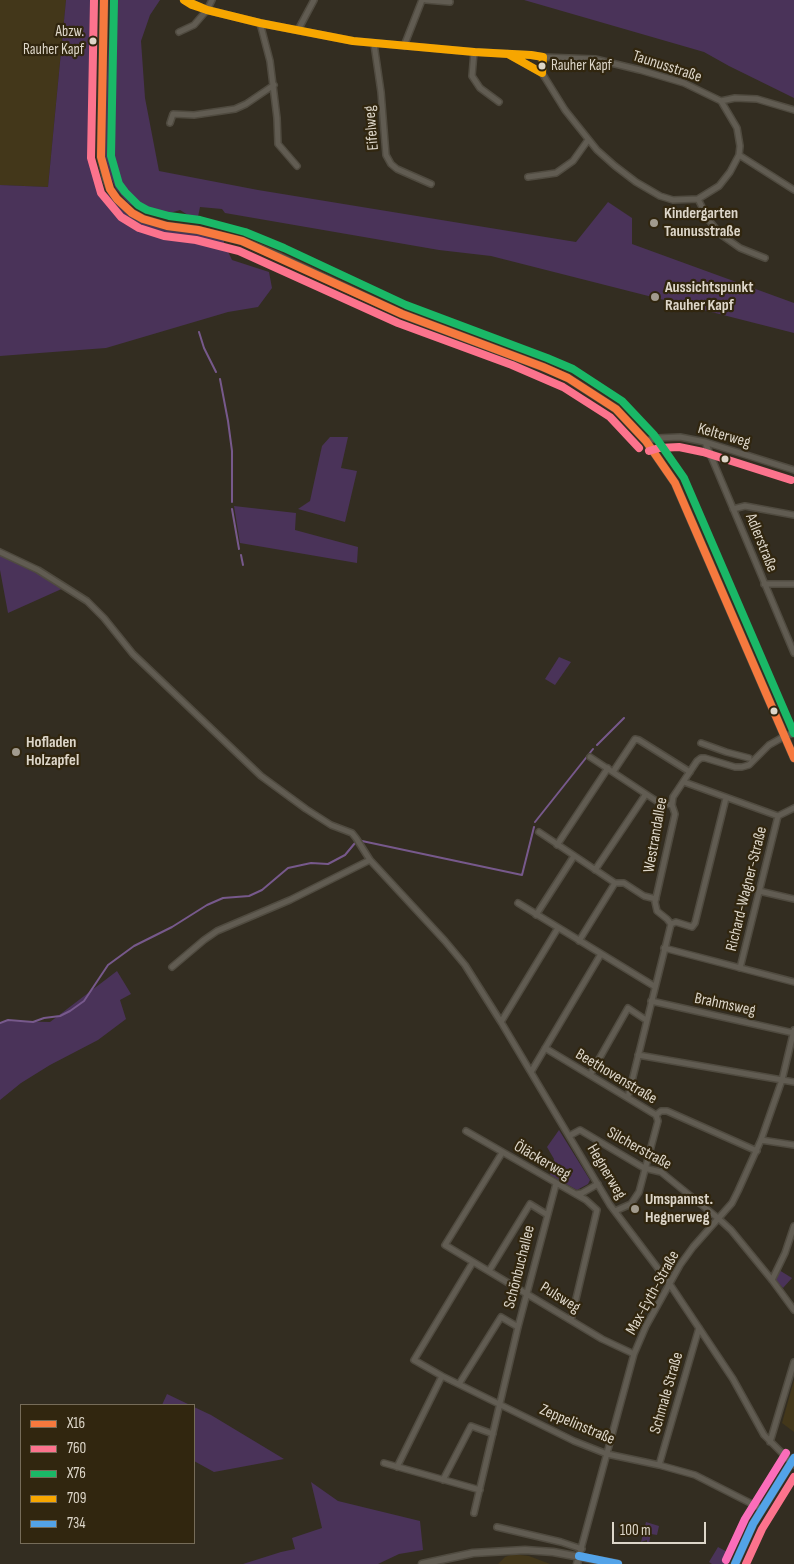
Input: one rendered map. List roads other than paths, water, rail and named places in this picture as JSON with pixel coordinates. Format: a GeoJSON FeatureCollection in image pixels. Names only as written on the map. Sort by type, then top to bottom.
{"type":"FeatureCollection","features":[{"type":"Feature","properties":{"kind":"main road"},"geometry":{"type":"LineString","coordinates":[[104,0],[101,146],[103,167],[111,193],[127,209],[143,219],[242,241],[280,256],[402,314],[516,356],[568,378],[616,409],[646,441],[675,483],[794,758]]}},
{"type":"Feature","properties":{"kind":"main road"},"geometry":{"type":"LineString","coordinates":[[735,1564],[762,1509],[793,1462]]}},
{"type":"Feature","properties":{"kind":"street","name":"Taunusstraße"},"geometry":{"type":"LineString","coordinates":[[184,0],[207,10],[260,23],[374,44],[543,57],[595,59],[684,83],[721,101]]}},
{"type":"Feature","properties":{"kind":"street"},"geometry":{"type":"LineString","coordinates":[[178,32],[194,25],[207,10],[212,0]]}},
{"type":"Feature","properties":{"kind":"street"},"geometry":{"type":"LineString","coordinates":[[298,30],[314,0]]}},
{"type":"Feature","properties":{"kind":"street"},"geometry":{"type":"LineString","coordinates":[[404,46],[424,0],[450,2]]}},
{"type":"Feature","properties":{"kind":"street"},"geometry":{"type":"LineString","coordinates":[[260,23],[274,85],[278,144],[296,166]]}},
{"type":"Feature","properties":{"kind":"street","name":"Eifelweg"},"geometry":{"type":"LineString","coordinates":[[374,44],[382,92],[386,155],[397,170],[431,184]]}},
{"type":"Feature","properties":{"kind":"street"},"geometry":{"type":"LineString","coordinates":[[474,52],[472,76],[480,88],[499,102]]}},
{"type":"Feature","properties":{"kind":"street","name":"Taunusstraße"},"geometry":{"type":"LineString","coordinates":[[508,54],[542,73],[565,110],[588,140],[615,166],[636,182],[660,196],[673,200],[698,199],[719,186],[730,172],[739,155]]}},
{"type":"Feature","properties":{"kind":"street"},"geometry":{"type":"LineString","coordinates":[[542,73],[543,57]]}},
{"type":"Feature","properties":{"kind":"street"},"geometry":{"type":"LineString","coordinates":[[170,123],[173,114],[194,115],[234,109],[246,104],[274,85]]}},
{"type":"Feature","properties":{"kind":"street"},"geometry":{"type":"LineString","coordinates":[[794,110],[757,99],[735,98],[721,101],[737,128],[740,146],[739,155],[794,190]]}},
{"type":"Feature","properties":{"kind":"street"},"geometry":{"type":"LineString","coordinates":[[528,177],[556,173],[573,161],[588,140]]}},
{"type":"Feature","properties":{"kind":"street"},"geometry":{"type":"LineString","coordinates":[[698,199],[708,219],[720,234],[740,248],[765,258]]}},
{"type":"Feature","properties":{"kind":"street","name":"Kelterweg"},"geometry":{"type":"LineString","coordinates":[[646,441],[657,438],[680,437],[705,442],[794,470]]}},
{"type":"Feature","properties":{"kind":"street","name":"Adlerstraße"},"geometry":{"type":"LineString","coordinates":[[705,442],[794,652]]}},
{"type":"Feature","properties":{"kind":"street"},"geometry":{"type":"LineString","coordinates":[[733,509],[744,506],[794,515]]}},
{"type":"Feature","properties":{"kind":"street","name":"Hegnerweg"},"geometry":{"type":"LineString","coordinates":[[0,552],[38,570],[87,601],[104,618],[133,654],[232,750],[281,792],[331,824],[352,834],[370,860],[465,965],[615,1212],[699,1328],[733,1379],[758,1425],[770,1442],[793,1462]]}},
{"type":"Feature","properties":{"kind":"street"},"geometry":{"type":"LineString","coordinates":[[764,584],[794,584]]}},
{"type":"Feature","properties":{"kind":"street"},"geometry":{"type":"LineString","coordinates":[[785,736],[794,734]]}},
{"type":"Feature","properties":{"kind":"street","name":"Westrandallee"},"geometry":{"type":"LineString","coordinates":[[656,899],[675,814],[672,804],[673,797],[697,761],[704,758],[735,767],[742,767],[749,765],[767,747],[785,736]]}},
{"type":"Feature","properties":{"kind":"street"},"geometry":{"type":"LineString","coordinates":[[557,844],[610,770],[635,739],[690,772]]}},
{"type":"Feature","properties":{"kind":"street"},"geometry":{"type":"LineString","coordinates":[[701,743],[749,758]]}},
{"type":"Feature","properties":{"kind":"street"},"geometry":{"type":"LineString","coordinates":[[590,757],[658,802],[672,804]]}},
{"type":"Feature","properties":{"kind":"street"},"geometry":{"type":"LineString","coordinates":[[684,782],[778,816],[794,808]]}},
{"type":"Feature","properties":{"kind":"street"},"geometry":{"type":"LineString","coordinates":[[595,870],[646,794]]}},
{"type":"Feature","properties":{"kind":"street"},"geometry":{"type":"LineString","coordinates":[[671,924],[676,922],[692,927],[695,924],[726,798]]}},
{"type":"Feature","properties":{"kind":"street","name":"Richard-Wagner-Straße"},"geometry":{"type":"LineString","coordinates":[[740,968],[778,816]]}},
{"type":"Feature","properties":{"kind":"street"},"geometry":{"type":"LineString","coordinates":[[539,832],[615,883],[624,883],[644,896],[656,899],[656,911],[671,924]]}},
{"type":"Feature","properties":{"kind":"street"},"geometry":{"type":"LineString","coordinates":[[536,914],[574,856]]}},
{"type":"Feature","properties":{"kind":"street"},"geometry":{"type":"LineString","coordinates":[[172,967],[204,940],[218,931],[290,900],[370,860]]}},
{"type":"Feature","properties":{"kind":"street"},"geometry":{"type":"LineString","coordinates":[[579,941],[615,883]]}},
{"type":"Feature","properties":{"kind":"street"},"geometry":{"type":"LineString","coordinates":[[759,891],[794,899]]}},
{"type":"Feature","properties":{"kind":"street"},"geometry":{"type":"LineString","coordinates":[[518,904],[654,986]]}},
{"type":"Feature","properties":{"kind":"street"},"geometry":{"type":"LineString","coordinates":[[628,1097],[654,986],[671,924]]}},
{"type":"Feature","properties":{"kind":"street"},"geometry":{"type":"LineString","coordinates":[[501,1022],[558,928]]}},
{"type":"Feature","properties":{"kind":"street"},"geometry":{"type":"LineString","coordinates":[[664,948],[794,982]]}},
{"type":"Feature","properties":{"kind":"street"},"geometry":{"type":"LineString","coordinates":[[531,1072],[601,954]]}},
{"type":"Feature","properties":{"kind":"street","name":"Brahmsweg"},"geometry":{"type":"LineString","coordinates":[[651,1001],[794,1032]]}},
{"type":"Feature","properties":{"kind":"street"},"geometry":{"type":"LineString","coordinates":[[590,1075],[628,1008],[646,1020]]}},
{"type":"Feature","properties":{"kind":"street","name":"Max-Eyth-Straße"},"geometry":{"type":"LineString","coordinates":[[579,1556],[634,1354],[668,1283],[693,1247],[732,1203],[761,1140],[782,1080],[794,1032]]}},
{"type":"Feature","properties":{"kind":"street","name":"Beethovenstraße"},"geometry":{"type":"LineString","coordinates":[[545,1048],[656,1115],[658,1121],[639,1192],[631,1204],[615,1212]]}},
{"type":"Feature","properties":{"kind":"street"},"geometry":{"type":"LineString","coordinates":[[638,1055],[794,1082]]}},
{"type":"Feature","properties":{"kind":"street"},"geometry":{"type":"LineString","coordinates":[[656,1115],[661,1111],[667,1111],[756,1151]]}},
{"type":"Feature","properties":{"kind":"street","name":"Silcherstraße"},"geometry":{"type":"LineString","coordinates":[[569,1136],[580,1130],[644,1168],[661,1172],[719,1218],[772,1280],[794,1310]]}},
{"type":"Feature","properties":{"kind":"street","name":"Öläckerweg"},"geometry":{"type":"LineString","coordinates":[[466,1131],[575,1194],[582,1193],[598,1184]]}},
{"type":"Feature","properties":{"kind":"street"},"geometry":{"type":"LineString","coordinates":[[761,1140],[794,1145]]}},
{"type":"Feature","properties":{"kind":"street","name":"Öläckerweg"},"geometry":{"type":"LineString","coordinates":[[445,1245],[502,1153]]}},
{"type":"Feature","properties":{"kind":"street","name":"Schönbuchallee"},"geometry":{"type":"LineString","coordinates":[[474,1513],[526,1293],[546,1214],[556,1184]]}},
{"type":"Feature","properties":{"kind":"street"},"geometry":{"type":"LineString","coordinates":[[571,1320],[597,1213],[595,1207],[575,1194]]}},
{"type":"Feature","properties":{"kind":"street","name":"Schönbuchallee"},"geometry":{"type":"LineString","coordinates":[[489,1271],[530,1204],[546,1214]]}},
{"type":"Feature","properties":{"kind":"street"},"geometry":{"type":"LineString","coordinates":[[772,1280],[785,1253],[794,1226]]}},
{"type":"Feature","properties":{"kind":"street","name":"Pulsweg"},"geometry":{"type":"LineString","coordinates":[[445,1245],[602,1339],[634,1354]]}},
{"type":"Feature","properties":{"kind":"street","name":"Zeppelinstraße"},"geometry":{"type":"LineString","coordinates":[[473,1262],[414,1360],[442,1376],[574,1441],[607,1454],[659,1465],[703,1478],[762,1509]]}},
{"type":"Feature","properties":{"kind":"street","name":"Schönbuchallee"},"geometry":{"type":"LineString","coordinates":[[459,1384],[501,1317],[518,1327]]}},
{"type":"Feature","properties":{"kind":"street","name":"Schmale Straße"},"geometry":{"type":"LineString","coordinates":[[659,1465],[699,1328]]}},
{"type":"Feature","properties":{"kind":"street"},"geometry":{"type":"LineString","coordinates":[[770,1442],[794,1362]]}},
{"type":"Feature","properties":{"kind":"street"},"geometry":{"type":"LineString","coordinates":[[397,1467],[442,1376]]}},
{"type":"Feature","properties":{"kind":"street"},"geometry":{"type":"LineString","coordinates":[[443,1480],[471,1426],[493,1434]]}},
{"type":"Feature","properties":{"kind":"street"},"geometry":{"type":"LineString","coordinates":[[384,1463],[480,1490]]}},
{"type":"Feature","properties":{"kind":"street"},"geometry":{"type":"LineString","coordinates":[[497,1527],[561,1542],[582,1549]]}},
{"type":"Feature","properties":{"kind":"street"},"geometry":{"type":"LineString","coordinates":[[422,1564],[443,1558],[498,1551],[544,1552],[579,1556],[618,1564]]}},
{"type":"Feature","properties":{"kind":"street"},"geometry":{"type":"LineString","coordinates":[[577,1564],[579,1556]]}},
{"type":"Feature","properties":{"kind":"waterway"},"geometry":{"type":"LineString","coordinates":[[199,332],[204,348],[216,372]]}},
{"type":"Feature","properties":{"kind":"waterway"},"geometry":{"type":"LineString","coordinates":[[220,379],[232,451],[232,502]]}},
{"type":"Feature","properties":{"kind":"waterway"},"geometry":{"type":"LineString","coordinates":[[232,509],[239,549]]}},
{"type":"Feature","properties":{"kind":"waterway"},"geometry":{"type":"LineString","coordinates":[[241,555],[243,565]]}},
{"type":"Feature","properties":{"kind":"waterway"},"geometry":{"type":"LineString","coordinates":[[597,745],[624,718]]}},
{"type":"Feature","properties":{"kind":"waterway"},"geometry":{"type":"LineString","coordinates":[[535,822],[593,749]]}},
{"type":"Feature","properties":{"kind":"waterway"},"geometry":{"type":"LineString","coordinates":[[362,841],[522,875],[534,827]]}},
{"type":"Feature","properties":{"kind":"waterway"},"geometry":{"type":"LineString","coordinates":[[0,1023],[8,1020],[33,1022],[44,1018],[60,1016],[70,1011],[84,1001],[108,965],[134,946],[172,927],[207,905],[223,898],[249,896],[262,890],[288,868],[311,863],[328,864],[345,855],[355,843]]}},
{"type":"Feature","properties":{"kind":"place","name":"Abzw. Rauher Kapf"},"geometry":{"type":"Point","coordinates":[93,41]}},
{"type":"Feature","properties":{"kind":"place","name":"Rauher Kapf"},"geometry":{"type":"Point","coordinates":[542,66]}},
{"type":"Feature","properties":{"kind":"place","name":"Kindergarten Taunusstraße"},"geometry":{"type":"Point","coordinates":[654,223]}},
{"type":"Feature","properties":{"kind":"place","name":"Aussichtspunkt Rauher Kapf"},"geometry":{"type":"Point","coordinates":[655,297]}},
{"type":"Feature","properties":{"kind":"place","name":"Hofladen Holzapfel"},"geometry":{"type":"Point","coordinates":[16,752]}},
{"type":"Feature","properties":{"kind":"place","name":"Umspannst. Hegnerweg"},"geometry":{"type":"Point","coordinates":[635,1209]}}]}
